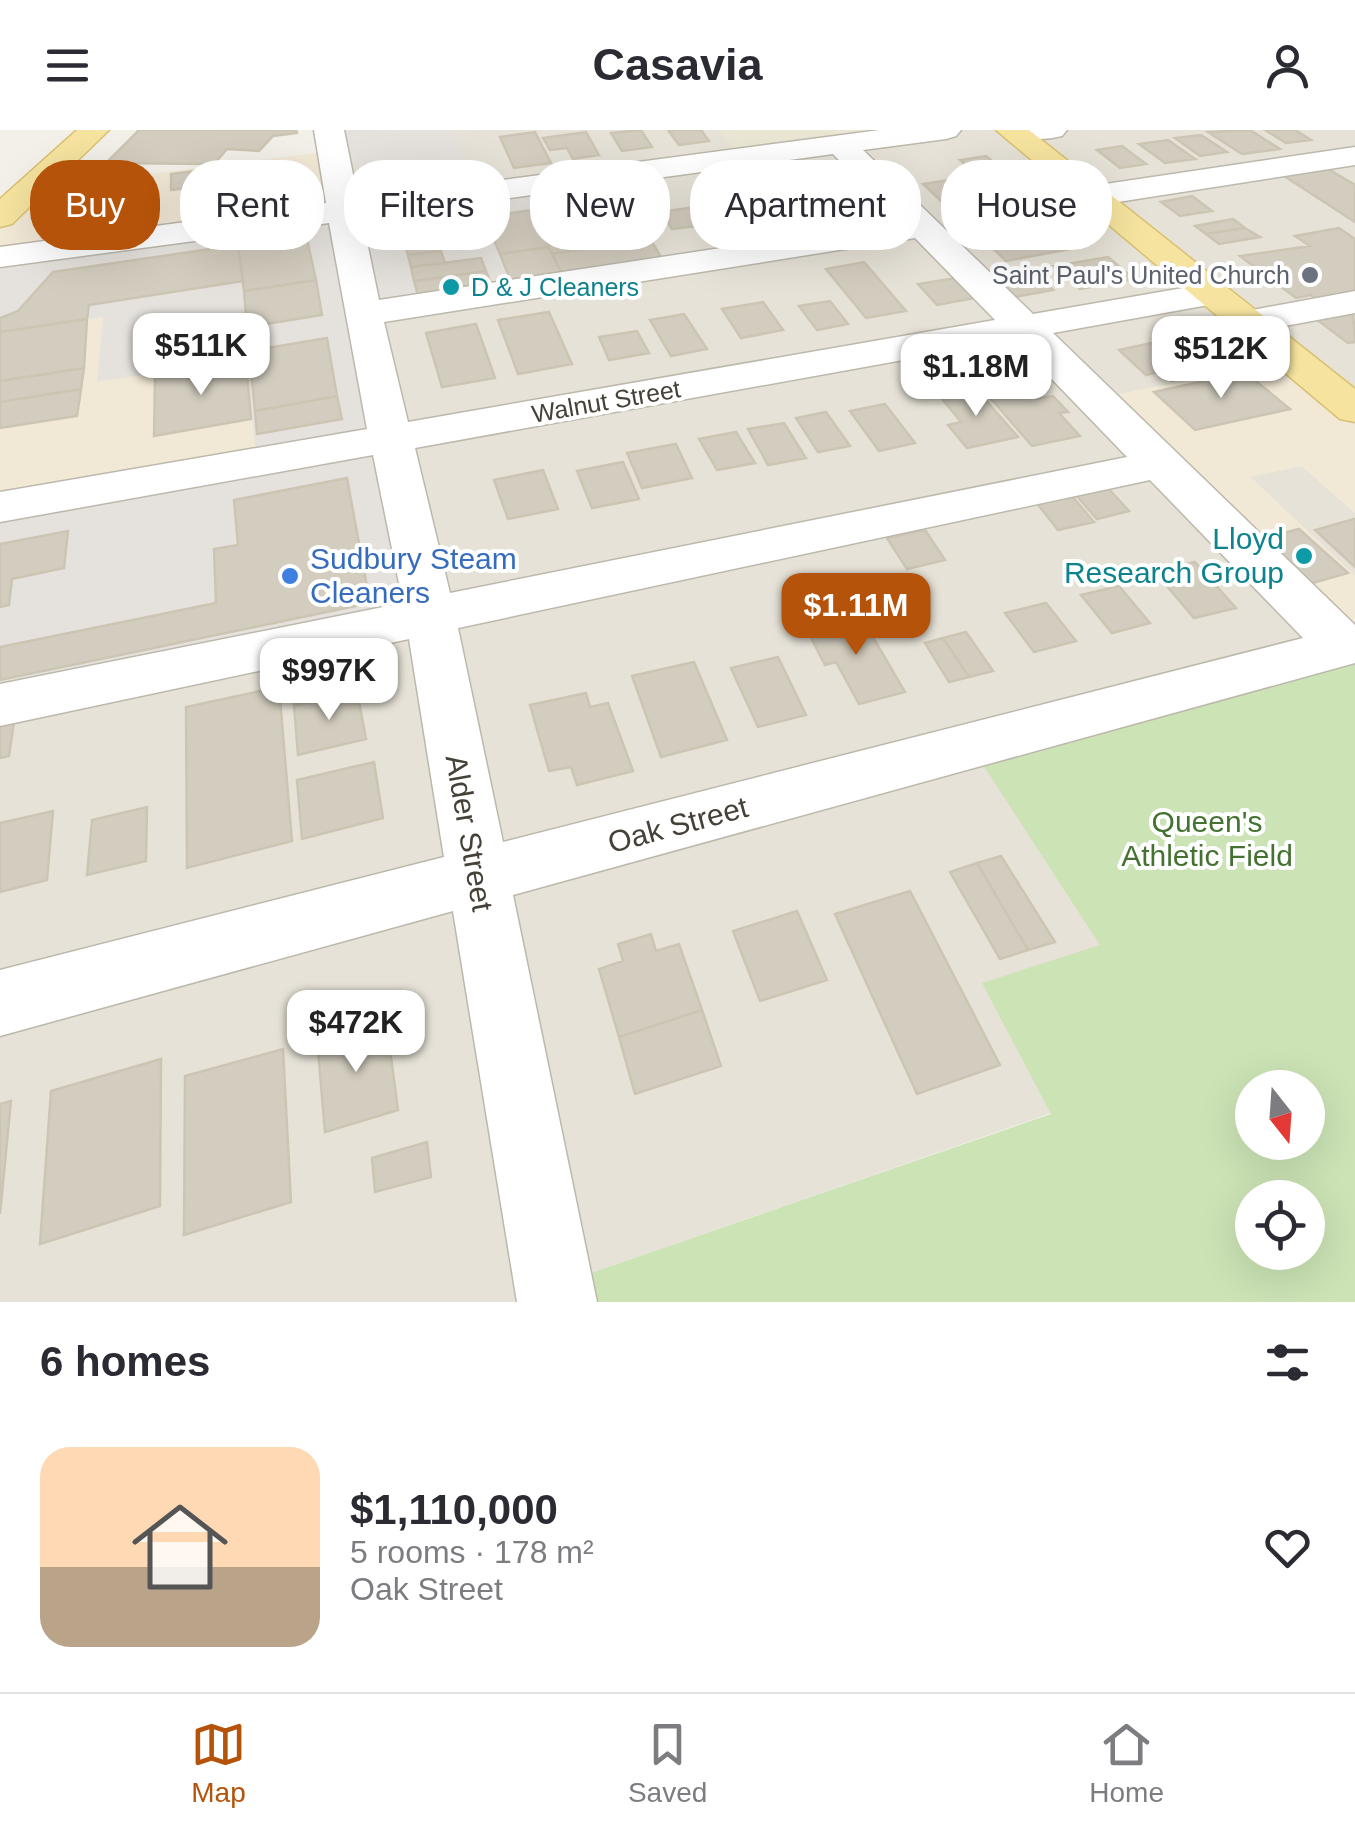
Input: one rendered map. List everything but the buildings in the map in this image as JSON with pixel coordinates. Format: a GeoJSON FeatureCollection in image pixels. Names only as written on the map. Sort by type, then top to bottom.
{"type":"FeatureCollection","features":[{"type":"Feature","properties":{"kind":"main road"},"geometry":{"type":"LineString","coordinates":[[0,217],[94,130]]}},
{"type":"Feature","properties":{"kind":"main road"},"geometry":{"type":"LineString","coordinates":[[1011,130],[1048,160]]}},
{"type":"Feature","properties":{"kind":"main road"},"geometry":{"type":"LineString","coordinates":[[1112,212],[1355,410]]}},
{"type":"Feature","properties":{"kind":"street"},"geometry":{"type":"LineString","coordinates":[[718,130],[740,158]]}},
{"type":"Feature","properties":{"kind":"street"},"geometry":{"type":"LineString","coordinates":[[0,257],[946,130]]}},
{"type":"Feature","properties":{"kind":"street"},"geometry":{"type":"LineString","coordinates":[[1024,130],[1052,130]]}},
{"type":"Feature","properties":{"kind":"street","name":"Alder Street"},"geometry":{"type":"LineString","coordinates":[[334,131],[342,211],[430,614],[546,1299]]}},
{"type":"Feature","properties":{"kind":"street"},"geometry":{"type":"LineString","coordinates":[[841,145],[1160,464],[1349,646]]}},
{"type":"Feature","properties":{"kind":"street"},"geometry":{"type":"LineString","coordinates":[[1112,193],[1355,156]]}},
{"type":"Feature","properties":{"kind":"street"},"geometry":{"type":"LineString","coordinates":[[363,314],[923,227]]}},
{"type":"Feature","properties":{"kind":"street","name":"Walnut Street"},"geometry":{"type":"LineString","coordinates":[[0,507],[1212,294]]}},
{"type":"Feature","properties":{"kind":"street"},"geometry":{"type":"LineString","coordinates":[[1248,322],[1355,302]]}},
{"type":"Feature","properties":{"kind":"street"},"geometry":{"type":"LineString","coordinates":[[0,705],[1160,464]]}},
{"type":"Feature","properties":{"kind":"street","name":"Oak Street"},"geometry":{"type":"LineString","coordinates":[[0,1003],[1349,646]]}},
{"type":"Feature","properties":{"kind":"shaded area"},"geometry":{"type":"Polygon","coordinates":[[[454,130],[1355,130],[1355,408],[1099,397],[1348,649],[1100,946],[1051,1113],[559,1284],[562,1302],[0,1302],[0,706],[360,313],[423,250],[510,250],[510,160],[466,160],[454,130]]]}},
{"type":"Feature","properties":{"kind":"shaded area"},"geometry":{"type":"Polygon","coordinates":[[[454,130],[466,160],[344,160],[344,250],[510,250],[510,189],[530,187],[530,250],[662,250],[671,265],[361,313],[427,615],[0,706],[0,509],[257,463],[246,358],[97,382],[103,317],[0,332],[0,258],[59,250],[160,250],[160,236],[180,234],[180,250],[324,250],[324,214],[340,212],[328,133],[454,130]]]}},
{"type":"Feature","properties":{"kind":"shaded area"},"geometry":{"type":"Polygon","coordinates":[[[719,130],[952,130],[742,159],[719,130]]]}},
{"type":"Feature","properties":{"kind":"shaded area"},"geometry":{"type":"Polygon","coordinates":[[[331,151],[341,212],[324,214],[324,160],[261,160],[331,151]]]}},
{"type":"Feature","properties":{"kind":"shaded area"},"geometry":{"type":"Polygon","coordinates":[[[180,170],[180,234],[160,236],[160,173],[180,170]]]}},
{"type":"Feature","properties":{"kind":"shaded area"},"geometry":{"type":"Polygon","coordinates":[[[30,189],[30,250],[59,250],[0,258],[0,214],[30,189]]]}},
{"type":"Feature","properties":{"kind":"shaded area"},"geometry":{"type":"Polygon","coordinates":[[[103,317],[98,381],[247,358],[257,463],[0,509],[0,332],[103,317]]]}},
{"type":"Feature","properties":{"kind":"shaded area"},"geometry":{"type":"Polygon","coordinates":[[[1294,359],[1355,408],[1355,513],[1302,466],[1250,477],[1355,576],[1355,647],[1098,398],[1294,359]]]}},
{"type":"Feature","properties":{"kind":"shaded area"},"geometry":{"type":"Polygon","coordinates":[[[1302,466],[1355,513],[1355,576],[1249,476],[1302,466]]]}},
{"type":"Feature","properties":{"kind":"green space","name":"Queen's Athletic Field"},"geometry":{"type":"Polygon","coordinates":[[[1355,647],[1355,1302],[562,1302],[559,1284],[1051,1114],[982,983],[1100,945],[972,748],[1355,647]]]}},
{"type":"Feature","properties":{"kind":"place","name":"Saint Paul's United Church"},"geometry":{"type":"Point","coordinates":[1310,275]}},
{"type":"Feature","properties":{"kind":"place","name":"D & J Cleaners"},"geometry":{"type":"Point","coordinates":[451,287]}},
{"type":"Feature","properties":{"kind":"place","name":"Lloyd Research Group"},"geometry":{"type":"Point","coordinates":[1304,556]}},
{"type":"Feature","properties":{"kind":"place","name":"Sudbury Steam Cleaners"},"geometry":{"type":"Point","coordinates":[290,576]}}]}
